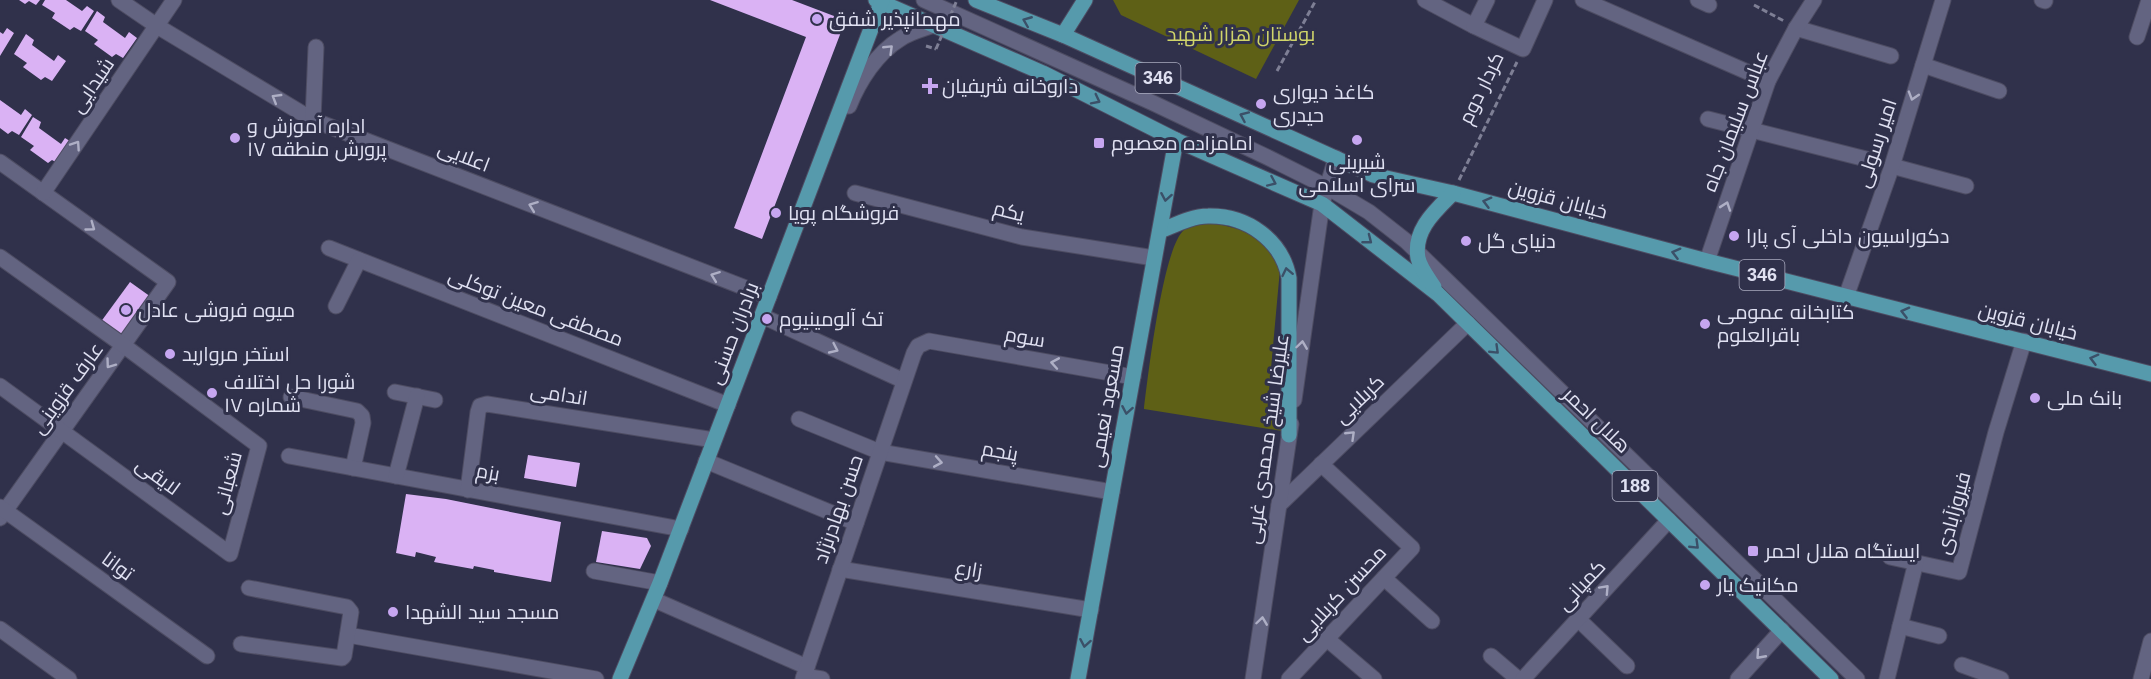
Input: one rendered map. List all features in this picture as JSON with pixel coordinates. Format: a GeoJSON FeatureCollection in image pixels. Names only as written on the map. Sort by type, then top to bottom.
{"type":"FeatureCollection","features":[{"type":"Feature","properties":{"kind":"main road","name":"خیابان قزوین"},"geometry":{"type":"LineString","coordinates":[[976,0],[1063,35],[1373,175],[1453,193],[1707,261],[2151,374]]}},
{"type":"Feature","properties":{"kind":"main road"},"geometry":{"type":"LineString","coordinates":[[1063,35],[1084,0]]}},
{"type":"Feature","properties":{"kind":"main road","name":"346"},"geometry":{"type":"LineString","coordinates":[[880,1],[1043,73],[1176,140],[1322,204]]}},
{"type":"Feature","properties":{"kind":"main road","name":"برادران حسنی"},"geometry":{"type":"LineString","coordinates":[[620,679],[655,601],[708,462],[714,440],[764,317],[769,297],[880,1]]}},
{"type":"Feature","properties":{"kind":"main road","name":"مسعود نعیمی"},"geometry":{"type":"LineString","coordinates":[[1078,679],[1176,140]]}},
{"type":"Feature","properties":{"kind":"main road"},"geometry":{"type":"LineString","coordinates":[[1418,253],[1418,240],[1425,223],[1453,193]]}},
{"type":"Feature","properties":{"kind":"main road","name":"هلال احمر"},"geometry":{"type":"LineString","coordinates":[[1322,204],[1438,294],[1782,630],[1824,676]]}},
{"type":"Feature","properties":{"kind":"main road"},"geometry":{"type":"LineString","coordinates":[[1160,231],[1192,218],[1207,215],[1223,217],[1262,231],[1276,246],[1287,265],[1289,278],[1289,435]]}},
{"type":"Feature","properties":{"kind":"main road","name":"188"},"geometry":{"type":"LineString","coordinates":[[1418,253],[1418,259],[1438,294]]}},
{"type":"Feature","properties":{"kind":"street","name":"اعلایی"},"geometry":{"type":"LineString","coordinates":[[119,0],[157,26],[313,120],[769,297]]}},
{"type":"Feature","properties":{"kind":"street","name":"شیدایی"},"geometry":{"type":"LineString","coordinates":[[43,193],[174,0]]}},
{"type":"Feature","properties":{"kind":"street"},"geometry":{"type":"LineString","coordinates":[[924,0],[1153,103],[1327,187],[1368,212],[1406,241],[1857,679]]}},
{"type":"Feature","properties":{"kind":"street"},"geometry":{"type":"LineString","coordinates":[[1425,0],[1523,49]]}},
{"type":"Feature","properties":{"kind":"street"},"geometry":{"type":"LineString","coordinates":[[1474,26],[1487,0]]}},
{"type":"Feature","properties":{"kind":"street","name":"کردار دوم"},"geometry":{"type":"LineString","coordinates":[[1523,49],[1545,0]]}},
{"type":"Feature","properties":{"kind":"street"},"geometry":{"type":"LineString","coordinates":[[1583,0],[1768,81]]}},
{"type":"Feature","properties":{"kind":"street","name":"عباس سلیمان جاه"},"geometry":{"type":"LineString","coordinates":[[1707,261],[1768,81],[1796,28],[1814,0]]}},
{"type":"Feature","properties":{"kind":"street","name":"امیر رسولی"},"geometry":{"type":"LineString","coordinates":[[1846,297],[1892,165],[1942,0]]}},
{"type":"Feature","properties":{"kind":"street"},"geometry":{"type":"LineString","coordinates":[[2137,37],[2149,0]]}},
{"type":"Feature","properties":{"kind":"street"},"geometry":{"type":"LineString","coordinates":[[627,679],[764,317],[855,89],[887,49],[900,38],[934,25]]}},
{"type":"Feature","properties":{"kind":"street"},"geometry":{"type":"LineString","coordinates":[[1796,28],[1892,56]]}},
{"type":"Feature","properties":{"kind":"street"},"geometry":{"type":"LineString","coordinates":[[313,120],[316,47]]}},
{"type":"Feature","properties":{"kind":"street"},"geometry":{"type":"LineString","coordinates":[[1923,65],[1999,91]]}},
{"type":"Feature","properties":{"kind":"street"},"geometry":{"type":"LineString","coordinates":[[1708,119],[1870,160]]}},
{"type":"Feature","properties":{"kind":"street","name":"علیرضا شیخ محمدی غربی"},"geometry":{"type":"LineString","coordinates":[[1253,679],[1322,204],[1336,158]]}},
{"type":"Feature","properties":{"kind":"street"},"geometry":{"type":"LineString","coordinates":[[0,162],[43,193]]}},
{"type":"Feature","properties":{"kind":"street"},"geometry":{"type":"LineString","coordinates":[[1892,165],[1966,186]]}},
{"type":"Feature","properties":{"kind":"street","name":"عارف قزوینی"},"geometry":{"type":"LineString","coordinates":[[2,512],[168,282],[43,193]]}},
{"type":"Feature","properties":{"kind":"street","name":"یکم"},"geometry":{"type":"LineString","coordinates":[[855,193],[1022,237],[1154,258]]}},
{"type":"Feature","properties":{"kind":"street","name":"مصطفی معین توکلی"},"geometry":{"type":"LineString","coordinates":[[329,248],[728,405]]}},
{"type":"Feature","properties":{"kind":"street"},"geometry":{"type":"LineString","coordinates":[[0,257],[123,345]]}},
{"type":"Feature","properties":{"kind":"street"},"geometry":{"type":"LineString","coordinates":[[336,306],[359,260]]}},
{"type":"Feature","properties":{"kind":"street"},"geometry":{"type":"LineString","coordinates":[[764,317],[904,381]]}},
{"type":"Feature","properties":{"kind":"street","name":"کربلایی"},"geometry":{"type":"LineString","coordinates":[[1279,505],[1468,323]]}},
{"type":"Feature","properties":{"kind":"street","name":"سوم"},"geometry":{"type":"LineString","coordinates":[[914,353],[918,346],[929,341],[1133,377]]}},
{"type":"Feature","properties":{"kind":"street","name":"فیروزآبادی"},"geometry":{"type":"LineString","coordinates":[[1887,679],[1916,562],[1959,572],[1996,432],[2024,341]]}},
{"type":"Feature","properties":{"kind":"street","name":"شعبانی"},"geometry":{"type":"LineString","coordinates":[[123,345],[259,446],[230,554]]}},
{"type":"Feature","properties":{"kind":"street","name":"حسن بهادرنژاد"},"geometry":{"type":"LineString","coordinates":[[804,674],[914,353]]}},
{"type":"Feature","properties":{"kind":"street","name":"لایقی"},"geometry":{"type":"LineString","coordinates":[[0,386],[230,554]]}},
{"type":"Feature","properties":{"kind":"street"},"geometry":{"type":"LineString","coordinates":[[395,392],[435,400]]}},
{"type":"Feature","properties":{"kind":"street"},"geometry":{"type":"LineString","coordinates":[[396,476],[417,396]]}},
{"type":"Feature","properties":{"kind":"street"},"geometry":{"type":"LineString","coordinates":[[291,397],[357,411],[362,416],[363,423],[353,468]]}},
{"type":"Feature","properties":{"kind":"street","name":"اندامی"},"geometry":{"type":"LineString","coordinates":[[468,490],[478,412],[480,406],[487,404],[714,440]]}},
{"type":"Feature","properties":{"kind":"street","name":"پنجم"},"geometry":{"type":"LineString","coordinates":[[799,419],[880,452],[1112,492]]}},
{"type":"Feature","properties":{"kind":"street","name":"بزم"},"geometry":{"type":"LineString","coordinates":[[289,456],[681,528]]}},
{"type":"Feature","properties":{"kind":"street"},"geometry":{"type":"LineString","coordinates":[[708,462],[856,523]]}},
{"type":"Feature","properties":{"kind":"street","name":"محسن کربلایی"},"geometry":{"type":"LineString","coordinates":[[1290,679],[1412,548],[1321,464]]}},
{"type":"Feature","properties":{"kind":"street","name":"توانا"},"geometry":{"type":"LineString","coordinates":[[2,512],[207,656]]}},
{"type":"Feature","properties":{"kind":"street","name":"کمپانی"},"geometry":{"type":"LineString","coordinates":[[1523,679],[1669,520]]}},
{"type":"Feature","properties":{"kind":"street"},"geometry":{"type":"LineString","coordinates":[[1890,557],[1916,562]]}},
{"type":"Feature","properties":{"kind":"street","name":"زارع"},"geometry":{"type":"LineString","coordinates":[[840,569],[1091,610]]}},
{"type":"Feature","properties":{"kind":"street"},"geometry":{"type":"LineString","coordinates":[[594,571],[660,583]]}},
{"type":"Feature","properties":{"kind":"street"},"geometry":{"type":"LineString","coordinates":[[1384,578],[1432,621]]}},
{"type":"Feature","properties":{"kind":"street"},"geometry":{"type":"LineString","coordinates":[[241,644],[339,659],[344,656],[348,635],[351,612],[347,607],[249,588]]}},
{"type":"Feature","properties":{"kind":"street"},"geometry":{"type":"LineString","coordinates":[[655,601],[804,674],[822,679]]}},
{"type":"Feature","properties":{"kind":"street"},"geometry":{"type":"LineString","coordinates":[[1578,619],[1627,666]]}},
{"type":"Feature","properties":{"kind":"street"},"geometry":{"type":"LineString","coordinates":[[1900,626],[1939,636]]}},
{"type":"Feature","properties":{"kind":"street"},"geometry":{"type":"LineString","coordinates":[[0,629],[69,679]]}},
{"type":"Feature","properties":{"kind":"street"},"geometry":{"type":"LineString","coordinates":[[1738,679],[1782,630]]}},
{"type":"Feature","properties":{"kind":"street"},"geometry":{"type":"LineString","coordinates":[[348,635],[596,679]]}},
{"type":"Feature","properties":{"kind":"street"},"geometry":{"type":"LineString","coordinates":[[1327,639],[1374,679]]}},
{"type":"Feature","properties":{"kind":"street"},"geometry":{"type":"LineString","coordinates":[[2141,679],[2151,641]]}},
{"type":"Feature","properties":{"kind":"street"},"geometry":{"type":"LineString","coordinates":[[1491,656],[1518,679]]}},
{"type":"Feature","properties":{"kind":"street"},"geometry":{"type":"LineString","coordinates":[[1962,665],[2001,679]]}},
{"type":"Feature","properties":{"kind":"path"},"geometry":{"type":"LineString","coordinates":[[926,46],[936,49],[957,0]]}},
{"type":"Feature","properties":{"kind":"path"},"geometry":{"type":"LineString","coordinates":[[1277,71],[1316,0]]}},
{"type":"Feature","properties":{"kind":"path"},"geometry":{"type":"LineString","coordinates":[[1754,5],[1796,28]]}},
{"type":"Feature","properties":{"kind":"path","name":"کردار دوم"},"geometry":{"type":"LineString","coordinates":[[1453,193],[1523,49]]}},
{"type":"Feature","properties":{"kind":"green space","name":"بوستان هزار شهید"},"geometry":{"type":"Polygon","coordinates":[[[1113,0],[1299,0],[1256,79],[1121,15],[1113,0]]]}},
{"type":"Feature","properties":{"kind":"green space"},"geometry":{"type":"Polygon","coordinates":[[[1211,222],[1249,232],[1273,249],[1280,269],[1268,401],[1282,431],[1144,409],[1158,314],[1169,260],[1176,241],[1184,230],[1193,225],[1211,222]]]}},
{"type":"Feature","properties":{"kind":"building"},"geometry":{"type":"Polygon","coordinates":[[[19,0],[40,0],[36,5],[29,1],[25,4],[19,0]]]}},
{"type":"Feature","properties":{"kind":"building"},"geometry":{"type":"Polygon","coordinates":[[[45,0],[66,0],[82,11],[87,6],[94,11],[81,31],[74,27],[70,30],[52,18],[55,13],[42,5],[45,0]]]}},
{"type":"Feature","properties":{"kind":"building"},"geometry":{"type":"Polygon","coordinates":[[[710,0],[792,0],[834,16],[841,32],[762,239],[734,228],[806,37],[710,0]]]}},
{"type":"Feature","properties":{"kind":"building"},"geometry":{"type":"Polygon","coordinates":[[[97,11],[105,17],[103,22],[125,38],[129,32],[137,38],[123,58],[116,54],[112,57],[94,44],[98,40],[85,31],[97,11]]]}},
{"type":"Feature","properties":{"kind":"building"},"geometry":{"type":"Polygon","coordinates":[[[7,28],[14,33],[0,56],[0,32],[3,34],[7,28]]]}},
{"type":"Feature","properties":{"kind":"building"},"geometry":{"type":"Polygon","coordinates":[[[26,34],[34,40],[32,45],[54,61],[58,55],[66,61],[52,81],[45,77],[41,80],[23,67],[27,63],[14,54],[26,34]]]}},
{"type":"Feature","properties":{"kind":"building"},"geometry":{"type":"Polygon","coordinates":[[[0,100],[21,115],[25,109],[32,115],[19,135],[12,131],[8,134],[0,128],[0,100]]]}},
{"type":"Feature","properties":{"kind":"building"},"geometry":{"type":"Polygon","coordinates":[[[33,117],[41,122],[39,128],[61,144],[65,138],[73,143],[59,164],[52,160],[48,163],[30,150],[34,146],[21,137],[33,117]]]}},
{"type":"Feature","properties":{"kind":"building","name":"میوه فروشی عادل"},"geometry":{"type":"Polygon","coordinates":[[[130,282],[151,297],[123,338],[100,323],[130,282]]]}},
{"type":"Feature","properties":{"kind":"building"},"geometry":{"type":"Polygon","coordinates":[[[528,455],[580,463],[576,487],[524,478],[528,455]]]}},
{"type":"Feature","properties":{"kind":"building"},"geometry":{"type":"Polygon","coordinates":[[[406,494],[446,499],[561,522],[551,582],[494,572],[494,570],[474,566],[473,569],[434,562],[436,557],[416,552],[415,557],[396,553],[406,494]]]}},
{"type":"Feature","properties":{"kind":"building"},"geometry":{"type":"Polygon","coordinates":[[[602,531],[647,538],[651,546],[640,569],[596,562],[602,531]]]}},
{"type":"Feature","properties":{"kind":"place","name":"مهمانپذیر شفق"},"geometry":{"type":"Point","coordinates":[817,19]}},
{"type":"Feature","properties":{"kind":"place","name":"داروخانه شریفیان"},"geometry":{"type":"Point","coordinates":[930,86]}},
{"type":"Feature","properties":{"kind":"place","name":"کاغذ دیواری حیدری"},"geometry":{"type":"Point","coordinates":[1261,104]}},
{"type":"Feature","properties":{"kind":"place","name":"اداره آموزش و پرورش منطقه ۱۷"},"geometry":{"type":"Point","coordinates":[235,138]}},
{"type":"Feature","properties":{"kind":"place","name":"شیرینی سرای اسلامی"},"geometry":{"type":"Point","coordinates":[1357,140]}},
{"type":"Feature","properties":{"kind":"place","name":"امامزاده معصوم"},"geometry":{"type":"Point","coordinates":[1099,143]}},
{"type":"Feature","properties":{"kind":"place","name":"فروشگاه پویا"},"geometry":{"type":"Point","coordinates":[776,213]}},
{"type":"Feature","properties":{"kind":"place","name":"دکوراسیون داخلی آی پارا"},"geometry":{"type":"Point","coordinates":[1734,236]}},
{"type":"Feature","properties":{"kind":"place","name":"دنیای گل"},"geometry":{"type":"Point","coordinates":[1466,241]}},
{"type":"Feature","properties":{"kind":"place","name":"میوه فروشی عادل"},"geometry":{"type":"Point","coordinates":[126,310]}},
{"type":"Feature","properties":{"kind":"place","name":"تک آلومینیوم"},"geometry":{"type":"Point","coordinates":[767,319]}},
{"type":"Feature","properties":{"kind":"place","name":"کتابخانه عمومی باقرالعلوم"},"geometry":{"type":"Point","coordinates":[1705,324]}},
{"type":"Feature","properties":{"kind":"place","name":"استخر مروارید"},"geometry":{"type":"Point","coordinates":[170,354]}},
{"type":"Feature","properties":{"kind":"place","name":"شورا حل اختلاف شماره ۱۷"},"geometry":{"type":"Point","coordinates":[212,393]}},
{"type":"Feature","properties":{"kind":"place","name":"بانک ملی"},"geometry":{"type":"Point","coordinates":[2035,398]}},
{"type":"Feature","properties":{"kind":"place","name":"ایستگاه هلال احمر"},"geometry":{"type":"Point","coordinates":[1753,551]}},
{"type":"Feature","properties":{"kind":"place","name":"مکانیک یار"},"geometry":{"type":"Point","coordinates":[1705,585]}},
{"type":"Feature","properties":{"kind":"place","name":"مسجد سید الشهدا"},"geometry":{"type":"Point","coordinates":[393,612]}}]}
